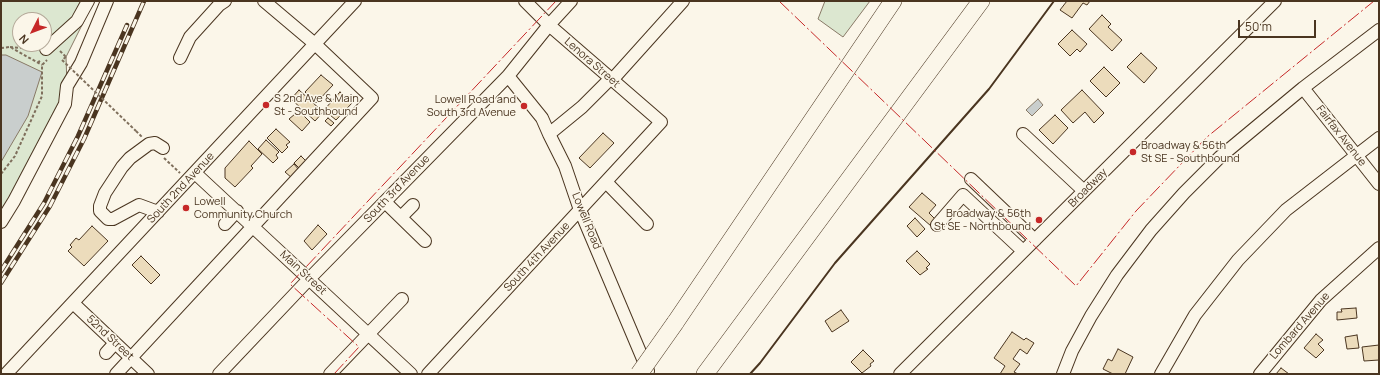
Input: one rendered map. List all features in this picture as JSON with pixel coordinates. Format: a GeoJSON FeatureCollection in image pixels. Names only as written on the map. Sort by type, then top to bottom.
{"type":"FeatureCollection","features":[{"type":"Feature","properties":{"kind":"highway"},"geometry":{"type":"LineString","coordinates":[[639,374],[893,1]]}},
{"type":"Feature","properties":{"kind":"highway"},"geometry":{"type":"LineString","coordinates":[[705,374],[981,1]]}},
{"type":"Feature","properties":{"kind":"street"},"geometry":{"type":"LineString","coordinates":[[52,44],[77,21],[88,1]]}},
{"type":"Feature","properties":{"kind":"street"},"geometry":{"type":"LineString","coordinates":[[1,222],[14,201],[65,104],[67,86],[81,62],[107,1]]}},
{"type":"Feature","properties":{"kind":"street"},"geometry":{"type":"LineString","coordinates":[[180,58],[190,37],[219,5],[225,1]]}},
{"type":"Feature","properties":{"kind":"street"},"geometry":{"type":"LineString","coordinates":[[116,374],[372,98],[315,44],[264,1]]}},
{"type":"Feature","properties":{"kind":"street","name":"South 2nd Avenue"},"geometry":{"type":"LineString","coordinates":[[6,374],[355,1]]}},
{"type":"Feature","properties":{"kind":"street","name":"Lenora Street"},"geometry":{"type":"LineString","coordinates":[[525,1],[549,25],[661,122]]}},
{"type":"Feature","properties":{"kind":"street","name":"South 3rd Avenue"},"geometry":{"type":"LineString","coordinates":[[219,374],[310,278],[508,76],[549,25],[571,1]]}},
{"type":"Feature","properties":{"kind":"street"},"geometry":{"type":"LineString","coordinates":[[550,134],[582,107],[611,79],[683,1]]}},
{"type":"Feature","properties":{"kind":"street","name":"Broadway"},"geometry":{"type":"LineString","coordinates":[[900,374],[1275,1]]}},
{"type":"Feature","properties":{"kind":"street"},"geometry":{"type":"LineString","coordinates":[[1063,374],[1072,351],[1091,316],[1117,275],[1151,230],[1220,157],[1303,88],[1379,30]]}},
{"type":"Feature","properties":{"kind":"street","name":"Lowell Road"},"geometry":{"type":"LineString","coordinates":[[508,76],[542,118],[550,134],[565,166],[580,210],[649,374]]}},
{"type":"Feature","properties":{"kind":"street","name":"Fairfax Avenue"},"geometry":{"type":"LineString","coordinates":[[1303,88],[1379,184]]}},
{"type":"Feature","properties":{"kind":"street","name":"South 4th Avenue"},"geometry":{"type":"LineString","coordinates":[[428,374],[661,122]]}},
{"type":"Feature","properties":{"kind":"street"},"geometry":{"type":"LineString","coordinates":[[1023,134],[1084,191]]}},
{"type":"Feature","properties":{"kind":"street"},"geometry":{"type":"LineString","coordinates":[[1161,374],[1194,315],[1238,260],[1286,210],[1379,138]]}},
{"type":"Feature","properties":{"kind":"street"},"geometry":{"type":"LineString","coordinates":[[158,212],[139,205],[113,219],[108,219],[100,211],[100,206],[118,173],[130,158],[149,144],[156,143],[163,148]]}},
{"type":"Feature","properties":{"kind":"street","name":"Main Street"},"geometry":{"type":"LineString","coordinates":[[195,172],[411,374]]}},
{"type":"Feature","properties":{"kind":"street"},"geometry":{"type":"LineString","coordinates":[[971,179],[1035,240]]}},
{"type":"Feature","properties":{"kind":"street"},"geometry":{"type":"LineString","coordinates":[[606,182],[647,224]]}},
{"type":"Feature","properties":{"kind":"street"},"geometry":{"type":"LineString","coordinates":[[936,224],[963,195],[1023,252]]}},
{"type":"Feature","properties":{"kind":"street"},"geometry":{"type":"LineString","coordinates":[[385,202],[425,241]]}},
{"type":"Feature","properties":{"kind":"street"},"geometry":{"type":"LineString","coordinates":[[400,217],[413,204]]}},
{"type":"Feature","properties":{"kind":"street"},"geometry":{"type":"LineString","coordinates":[[226,224],[237,211]]}},
{"type":"Feature","properties":{"kind":"street","name":"Lombard Avenue"},"geometry":{"type":"LineString","coordinates":[[1260,374],[1320,300],[1379,248]]}},
{"type":"Feature","properties":{"kind":"street"},"geometry":{"type":"LineString","coordinates":[[330,374],[402,299]]}},
{"type":"Feature","properties":{"kind":"street","name":"52nd Street"},"geometry":{"type":"LineString","coordinates":[[73,303],[148,374]]}},
{"type":"Feature","properties":{"kind":"street"},"geometry":{"type":"LineString","coordinates":[[106,353],[115,343]]}},
{"type":"Feature","properties":{"kind":"path"},"geometry":{"type":"LineString","coordinates":[[1,48],[10,47],[42,65],[42,96],[15,156],[1,174]]}},
{"type":"Feature","properties":{"kind":"path"},"geometry":{"type":"LineString","coordinates":[[66,56],[62,60],[136,131]]}},
{"type":"Feature","properties":{"kind":"green space"},"geometry":{"type":"Polygon","coordinates":[[[1,1],[94,1],[66,57],[67,86],[1,222],[1,1]]]}},
{"type":"Feature","properties":{"kind":"green space"},"geometry":{"type":"Polygon","coordinates":[[[825,1],[870,1],[843,37],[818,19],[825,1]]]}},
{"type":"Feature","properties":{"kind":"shaded area"},"geometry":{"type":"Polygon","coordinates":[[[1,55],[6,55],[42,72],[28,116],[1,162],[1,55]]]}},
{"type":"Feature","properties":{"kind":"shaded area"},"geometry":{"type":"Polygon","coordinates":[[[1038,99],[1043,105],[1032,116],[1026,110],[1038,99]]]}},
{"type":"Feature","properties":{"kind":"building"},"geometry":{"type":"Polygon","coordinates":[[[1067,1],[1090,1],[1087,5],[1083,3],[1072,18],[1060,10],[1067,1]]]}},
{"type":"Feature","properties":{"kind":"building"},"geometry":{"type":"Polygon","coordinates":[[[1102,15],[1111,24],[1108,27],[1122,40],[1112,51],[1089,29],[1102,15]]]}},
{"type":"Feature","properties":{"kind":"building"},"geometry":{"type":"Polygon","coordinates":[[[1072,30],[1087,44],[1080,52],[1077,49],[1070,56],[1058,44],[1072,30]]]}},
{"type":"Feature","properties":{"kind":"building"},"geometry":{"type":"Polygon","coordinates":[[[1141,53],[1157,68],[1144,83],[1127,67],[1141,53]]]}},
{"type":"Feature","properties":{"kind":"building"},"geometry":{"type":"Polygon","coordinates":[[[1104,67],[1120,83],[1106,97],[1090,81],[1104,67]]]}},
{"type":"Feature","properties":{"kind":"building"},"geometry":{"type":"Polygon","coordinates":[[[321,75],[333,85],[316,103],[305,92],[321,75]]]}},
{"type":"Feature","properties":{"kind":"building"},"geometry":{"type":"Polygon","coordinates":[[[299,90],[323,112],[315,121],[291,99],[299,90]]]}},
{"type":"Feature","properties":{"kind":"building"},"geometry":{"type":"Polygon","coordinates":[[[1082,90],[1104,113],[1094,123],[1085,112],[1073,123],[1061,110],[1082,90]]]}},
{"type":"Feature","properties":{"kind":"building"},"geometry":{"type":"Polygon","coordinates":[[[340,92],[352,103],[336,120],[324,110],[340,92]]]}},
{"type":"Feature","properties":{"kind":"building"},"geometry":{"type":"Polygon","coordinates":[[[301,113],[310,122],[302,131],[289,119],[295,114],[297,116],[301,113]]]}},
{"type":"Feature","properties":{"kind":"building"},"geometry":{"type":"Polygon","coordinates":[[[1055,115],[1068,128],[1053,144],[1039,130],[1055,115]]]}},
{"type":"Feature","properties":{"kind":"building"},"geometry":{"type":"Polygon","coordinates":[[[328,118],[334,123],[331,126],[325,121],[328,118]]]}},
{"type":"Feature","properties":{"kind":"building"},"geometry":{"type":"Polygon","coordinates":[[[276,129],[290,142],[286,145],[288,147],[282,153],[267,138],[276,129]]]}},
{"type":"Feature","properties":{"kind":"building"},"geometry":{"type":"Polygon","coordinates":[[[603,133],[614,143],[590,168],[579,158],[603,133]]]}},
{"type":"Feature","properties":{"kind":"building"},"geometry":{"type":"Polygon","coordinates":[[[266,140],[279,152],[276,155],[278,158],[273,163],[258,149],[266,140]]]}},
{"type":"Feature","properties":{"kind":"building"},"geometry":{"type":"Polygon","coordinates":[[[249,141],[262,154],[251,166],[253,168],[235,187],[225,178],[225,168],[249,141]]]}},
{"type":"Feature","properties":{"kind":"building"},"geometry":{"type":"Polygon","coordinates":[[[301,156],[307,162],[300,169],[294,163],[301,156]]]}},
{"type":"Feature","properties":{"kind":"building"},"geometry":{"type":"Polygon","coordinates":[[[294,164],[299,170],[292,178],[285,172],[294,164]]]}},
{"type":"Feature","properties":{"kind":"building"},"geometry":{"type":"Polygon","coordinates":[[[922,193],[936,205],[929,213],[936,220],[931,226],[909,207],[922,193]]]}},
{"type":"Feature","properties":{"kind":"building"},"geometry":{"type":"Polygon","coordinates":[[[915,218],[925,229],[917,237],[907,226],[915,218]]]}},
{"type":"Feature","properties":{"kind":"building"},"geometry":{"type":"Polygon","coordinates":[[[318,225],[327,234],[312,250],[304,241],[318,225]]]}},
{"type":"Feature","properties":{"kind":"building"},"geometry":{"type":"Polygon","coordinates":[[[92,226],[108,241],[84,266],[68,251],[72,247],[70,245],[76,238],[79,240],[92,226]]]}},
{"type":"Feature","properties":{"kind":"building"},"geometry":{"type":"Polygon","coordinates":[[[917,251],[930,264],[926,268],[928,269],[920,275],[906,261],[917,251]]]}},
{"type":"Feature","properties":{"kind":"building"},"geometry":{"type":"Polygon","coordinates":[[[141,256],[160,275],[151,284],[132,265],[141,256]]]}},
{"type":"Feature","properties":{"kind":"building"},"geometry":{"type":"Polygon","coordinates":[[[1356,308],[1357,318],[1337,320],[1337,312],[1342,312],[1341,309],[1356,308]]]}},
{"type":"Feature","properties":{"kind":"building"},"geometry":{"type":"Polygon","coordinates":[[[841,310],[849,321],[832,332],[825,321],[841,310]]]}},
{"type":"Feature","properties":{"kind":"building"},"geometry":{"type":"Polygon","coordinates":[[[1012,332],[1024,340],[1026,338],[1034,343],[1027,354],[1020,349],[1013,359],[1020,364],[1014,372],[1018,374],[1000,374],[1005,366],[994,358],[1012,332]]]}},
{"type":"Feature","properties":{"kind":"building"},"geometry":{"type":"Polygon","coordinates":[[[1316,334],[1323,340],[1318,344],[1324,350],[1316,358],[1304,348],[1316,334]]]}},
{"type":"Feature","properties":{"kind":"building"},"geometry":{"type":"Polygon","coordinates":[[[1357,335],[1359,348],[1347,349],[1345,337],[1357,335]]]}},
{"type":"Feature","properties":{"kind":"building"},"geometry":{"type":"Polygon","coordinates":[[[1379,345],[1379,360],[1364,361],[1362,347],[1379,345]]]}},
{"type":"Feature","properties":{"kind":"building"},"geometry":{"type":"Polygon","coordinates":[[[1118,349],[1133,357],[1125,374],[1113,374],[1103,369],[1108,359],[1112,361],[1118,349]]]}},
{"type":"Feature","properties":{"kind":"building"},"geometry":{"type":"Polygon","coordinates":[[[863,350],[874,361],[870,364],[871,366],[862,373],[851,362],[863,350]]]}},
{"type":"Feature","properties":{"kind":"building"},"geometry":{"type":"Polygon","coordinates":[[[1281,368],[1289,374],[1276,374],[1281,368]]]}},
{"type":"Feature","properties":{"kind":"railway"},"geometry":{"type":"LineString","coordinates":[[1,283],[50,206],[84,139],[144,1]]}},
{"type":"Feature","properties":{"kind":"railway"},"geometry":{"type":"LineString","coordinates":[[1,271],[44,203],[78,136],[127,25]]}},
{"type":"Feature","properties":{"kind":"wall"},"geometry":{"type":"LineString","coordinates":[[750,374],[760,363],[835,263],[989,89],[1054,1]]}},
{"type":"Feature","properties":{"kind":"power"},"geometry":{"type":"LineString","coordinates":[[334,374],[359,347],[290,284],[556,1]]}},
{"type":"Feature","properties":{"kind":"power"},"geometry":{"type":"LineString","coordinates":[[779,1],[1076,286],[1136,211],[1207,137],[1374,1]]}},
{"type":"Feature","properties":{"kind":"place","name":"S 2nd Ave & Main St - Southbound"},"geometry":{"type":"Point","coordinates":[266,105]}},
{"type":"Feature","properties":{"kind":"place","name":"Lowell Road and South 3rd Avenue"},"geometry":{"type":"Point","coordinates":[524,106]}},
{"type":"Feature","properties":{"kind":"place","name":"Broadway & 56th St SE - Southbound"},"geometry":{"type":"Point","coordinates":[1133,152]}},
{"type":"Feature","properties":{"kind":"place","name":"Lowell Community Church"},"geometry":{"type":"Point","coordinates":[186,208]}},
{"type":"Feature","properties":{"kind":"place","name":"Broadway & 56th St SE - Northbound"},"geometry":{"type":"Point","coordinates":[1039,220]}}]}
